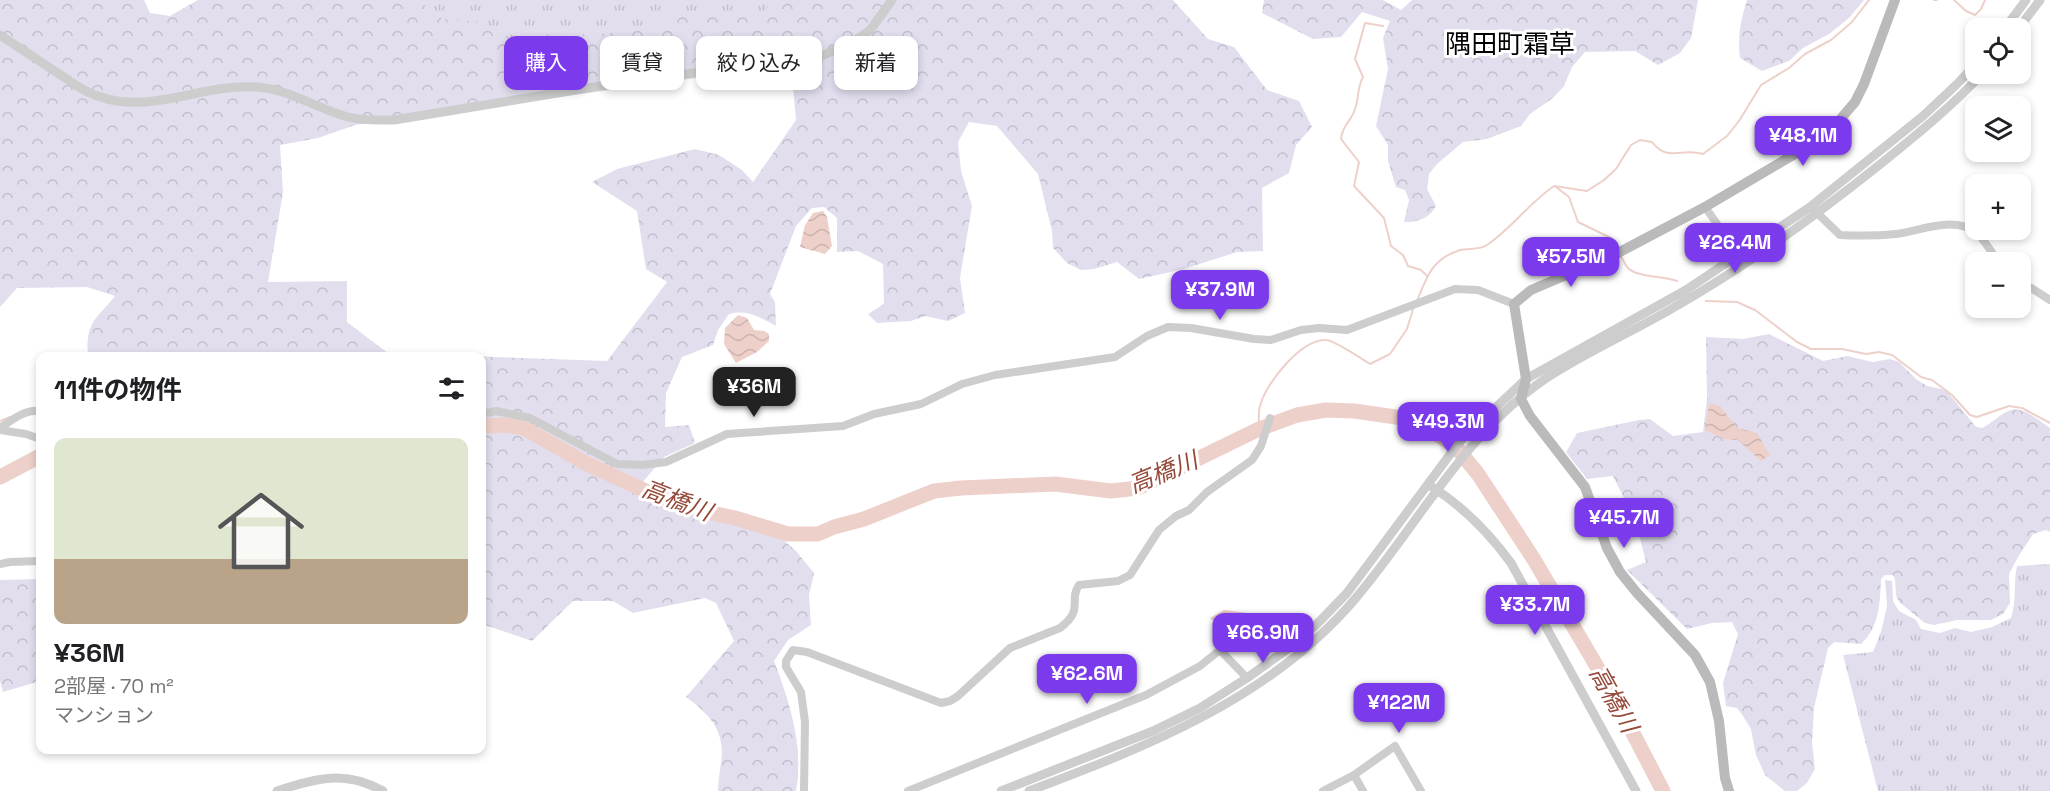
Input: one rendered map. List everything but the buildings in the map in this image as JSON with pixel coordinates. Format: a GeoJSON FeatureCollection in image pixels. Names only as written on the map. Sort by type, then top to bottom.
{"type":"FeatureCollection","features":[{"type":"Feature","properties":{"kind":"main road"},"geometry":{"type":"LineString","coordinates":[[1729,791],[1725,778],[1719,721],[1710,682],[1695,655],[1620,572],[1607,548],[1585,487],[1535,422],[1521,399],[1526,379],[1514,304],[1531,290],[1619,252],[1705,207],[1827,135],[1855,102],[1864,84],[1895,0]]}},
{"type":"Feature","properties":{"kind":"street"},"geometry":{"type":"LineString","coordinates":[[0,36],[82,89],[115,101],[139,104],[171,100],[220,88],[260,87],[285,92],[349,117],[394,120],[606,85],[824,55],[852,43],[866,33],[882,16],[892,0]]}},
{"type":"Feature","properties":{"kind":"street"},"geometry":{"type":"LineString","coordinates":[[2012,18],[2026,0]]}},
{"type":"Feature","properties":{"kind":"street"},"geometry":{"type":"LineString","coordinates":[[2026,18],[2040,0]]}},
{"type":"Feature","properties":{"kind":"street"},"geometry":{"type":"LineString","coordinates":[[1001,791],[1153,731],[1200,708],[1289,648],[1316,625],[1347,593],[1460,441],[1526,379],[1686,290],[1814,210],[1923,116],[1965,76]]}},
{"type":"Feature","properties":{"kind":"street"},"geometry":{"type":"LineString","coordinates":[[1029,791],[1154,742],[1197,721],[1254,687],[1291,661],[1324,632],[1352,602],[1384,564],[1448,474],[1498,417],[1545,380],[1678,306],[1745,264],[1927,127],[1973,84]]}},
{"type":"Feature","properties":{"kind":"street"},"geometry":{"type":"LineString","coordinates":[[1705,207],[1745,264]]}},
{"type":"Feature","properties":{"kind":"street"},"geometry":{"type":"LineString","coordinates":[[1814,210],[1840,235],[1890,234],[1944,225],[1965,227],[1978,234],[1992,252]]}},
{"type":"Feature","properties":{"kind":"street"},"geometry":{"type":"LineString","coordinates":[[2031,288],[2050,300]]}},
{"type":"Feature","properties":{"kind":"street"},"geometry":{"type":"LineString","coordinates":[[486,413],[496,411],[531,417],[617,464],[643,465],[666,462],[727,434],[843,426],[874,414],[921,404],[962,384],[995,375],[1115,357],[1147,336],[1168,327],[1191,328],[1271,340],[1301,330],[1318,328],[1347,330],[1455,289],[1478,290],[1514,304]]}},
{"type":"Feature","properties":{"kind":"street"},"geometry":{"type":"LineString","coordinates":[[0,429],[19,415],[36,410]]}},
{"type":"Feature","properties":{"kind":"street"},"geometry":{"type":"LineString","coordinates":[[804,791],[805,722],[801,692],[786,668],[786,661],[794,650],[807,652],[940,703],[951,701],[1010,648],[1067,623],[1073,615],[1076,606],[1076,590],[1080,585],[1118,580],[1130,575],[1159,530],[1176,516],[1189,510],[1207,492],[1252,459],[1261,446],[1270,418]]}},
{"type":"Feature","properties":{"kind":"street"},"geometry":{"type":"LineString","coordinates":[[0,429],[36,438]]}},
{"type":"Feature","properties":{"kind":"street"},"geometry":{"type":"LineString","coordinates":[[1428,484],[1464,510],[1488,532],[1511,563],[1636,791]]}},
{"type":"Feature","properties":{"kind":"street"},"geometry":{"type":"LineString","coordinates":[[0,564],[36,561]]}},
{"type":"Feature","properties":{"kind":"street"},"geometry":{"type":"LineString","coordinates":[[908,791],[1146,695],[1200,666],[1220,650],[1247,678]]}},
{"type":"Feature","properties":{"kind":"street"},"geometry":{"type":"LineString","coordinates":[[1323,791],[1354,775],[1395,746],[1421,791]]}},
{"type":"Feature","properties":{"kind":"street"},"geometry":{"type":"LineString","coordinates":[[1354,775],[1363,791]]}},
{"type":"Feature","properties":{"kind":"street"},"geometry":{"type":"LineString","coordinates":[[277,791],[328,777],[357,779],[383,791]]}},
{"type":"Feature","properties":{"kind":"green space"},"geometry":{"type":"Polygon","coordinates":[[[0,0],[144,0],[150,13],[170,16],[198,0],[420,0],[432,14],[443,19],[483,22],[504,36],[504,90],[588,90],[588,36],[586,36],[642,29],[680,17],[763,12],[774,0],[1173,0],[1208,39],[1234,47],[1267,90],[1299,101],[1312,127],[1296,145],[1289,173],[1262,188],[1263,251],[1237,252],[1184,269],[1139,279],[1117,262],[1094,269],[1081,270],[1067,263],[1053,248],[1052,231],[1038,174],[997,126],[969,122],[958,142],[961,171],[972,206],[960,278],[965,313],[948,321],[925,316],[911,321],[877,323],[868,314],[884,304],[883,264],[858,251],[837,252],[837,218],[824,207],[812,208],[796,226],[770,294],[775,302],[776,326],[748,313],[729,314],[718,330],[713,345],[682,357],[666,393],[665,427],[689,425],[695,443],[664,457],[642,483],[694,504],[759,519],[796,551],[814,573],[809,595],[811,625],[788,640],[774,661],[790,709],[797,742],[796,791],[718,791],[722,753],[719,735],[712,720],[686,697],[734,641],[716,603],[705,598],[633,613],[613,601],[573,601],[532,641],[486,625],[486,357],[607,361],[667,282],[646,269],[637,211],[592,182],[617,169],[695,149],[719,155],[742,170],[753,182],[796,120],[793,90],[822,90],[822,36],[696,36],[696,78],[684,80],[684,36],[600,36],[600,90],[609,90],[355,125],[318,138],[280,145],[283,192],[268,282],[347,281],[347,322],[386,352],[88,352],[91,327],[98,315],[115,296],[87,287],[17,288],[0,307],[0,0]]]}},
{"type":"Feature","properties":{"kind":"green space"},"geometry":{"type":"Polygon","coordinates":[[[341,0],[886,0],[754,36],[696,36],[696,52],[684,55],[684,36],[600,36],[600,78],[588,81],[588,36],[504,36],[504,59],[341,0]]]}},
{"type":"Feature","properties":{"kind":"green space"},"geometry":{"type":"Polygon","coordinates":[[[1264,0],[1383,0],[1401,10],[1412,0],[1698,0],[1691,38],[1680,53],[1658,65],[1635,51],[1585,52],[1572,67],[1564,86],[1553,98],[1530,114],[1521,126],[1487,139],[1463,142],[1437,164],[1429,174],[1427,189],[1436,206],[1434,210],[1419,220],[1404,222],[1409,200],[1405,190],[1396,187],[1388,161],[1388,145],[1376,126],[1388,69],[1383,38],[1390,21],[1362,12],[1341,37],[1313,39],[1262,13],[1264,0]]]}},
{"type":"Feature","properties":{"kind":"green space"},"geometry":{"type":"Polygon","coordinates":[[[1747,0],[1864,0],[1849,18],[1829,34],[1803,48],[1789,61],[1762,71],[1740,58],[1740,29],[1747,0]]]}},
{"type":"Feature","properties":{"kind":"green space"},"geometry":{"type":"Polygon","coordinates":[[[1769,334],[1823,361],[1847,356],[1872,362],[1890,359],[1899,362],[1916,379],[1927,386],[1946,390],[1976,427],[1982,428],[2007,411],[2016,410],[2032,415],[2050,428],[2050,532],[2046,530],[2033,534],[2018,557],[2009,574],[2010,603],[2003,614],[1991,620],[1957,620],[1934,625],[1925,623],[1899,602],[1893,575],[1885,575],[1881,579],[1875,623],[1867,638],[1861,644],[1834,642],[1828,648],[1814,708],[1812,743],[1815,769],[1807,783],[1797,791],[1785,791],[1765,775],[1756,755],[1751,729],[1737,708],[1726,706],[1723,683],[1738,634],[1732,622],[1712,623],[1687,629],[1627,570],[1646,562],[1636,522],[1613,476],[1587,479],[1566,452],[1577,433],[1639,420],[1650,419],[1673,436],[1703,432],[1707,399],[1706,337],[1743,339],[1769,334]]]}},
{"type":"Feature","properties":{"kind":"green space"},"geometry":{"type":"Polygon","coordinates":[[[2050,564],[2050,791],[1878,791],[1843,655],[1873,652],[1881,632],[1887,606],[1885,580],[1892,581],[1893,601],[1899,611],[1916,620],[1921,629],[1940,633],[1955,628],[1971,632],[1992,627],[2011,618],[2017,566],[2050,564]]]}},
{"type":"Feature","properties":{"kind":"green space"},"geometry":{"type":"Polygon","coordinates":[[[36,579],[36,682],[3,692],[0,681],[0,580],[36,579]]]}},
{"type":"Feature","properties":{"kind":"water"},"geometry":{"type":"Polygon","coordinates":[[[823,211],[827,217],[832,246],[825,254],[800,247],[805,225],[813,213],[823,211]]]}},
{"type":"Feature","properties":{"kind":"water"},"geometry":{"type":"Polygon","coordinates":[[[738,315],[747,318],[754,330],[769,334],[769,341],[757,352],[736,363],[724,344],[725,328],[738,315]]]}},
{"type":"Feature","properties":{"kind":"water"},"geometry":{"type":"Polygon","coordinates":[[[1709,403],[1720,406],[1737,428],[1757,433],[1770,455],[1761,461],[1738,440],[1724,439],[1705,430],[1709,403]]]}},
{"type":"Feature","properties":{"kind":"water"},"geometry":{"type":"Polygon","coordinates":[[[1224,610],[1255,614],[1259,640],[1243,649],[1210,618],[1224,610]]]}},
{"type":"Feature","properties":{"kind":"waterway"},"geometry":{"type":"LineString","coordinates":[[1417,301],[1428,276],[1443,258],[1460,250],[1484,247],[1554,186],[1587,191],[1616,169],[1631,145],[1640,140],[1652,142],[1664,152],[1703,154],[1727,136],[1761,85],[1789,68],[1805,54],[1831,40],[1852,22],[1869,0]]}},
{"type":"Feature","properties":{"kind":"waterway"},"geometry":{"type":"LineString","coordinates":[[1954,0],[1966,11],[1975,15],[1985,0]]}},
{"type":"Feature","properties":{"kind":"waterway"},"geometry":{"type":"LineString","coordinates":[[1383,26],[1365,23],[1355,59],[1363,77],[1355,109],[1343,130],[1341,139],[1359,162],[1354,186],[1384,218],[1391,246],[1403,255],[1408,266],[1421,270],[1427,276]]}},
{"type":"Feature","properties":{"kind":"waterway"},"geometry":{"type":"LineString","coordinates":[[1556,187],[1569,197],[1578,222],[1611,238],[1618,250]]}},
{"type":"Feature","properties":{"kind":"waterway"},"geometry":{"type":"LineString","coordinates":[[1620,255],[1632,271],[1677,281]]}},
{"type":"Feature","properties":{"kind":"waterway"},"geometry":{"type":"LineString","coordinates":[[1706,301],[1737,302],[1755,310],[1797,342],[1811,349],[1842,349],[1866,354],[1879,352],[1892,355],[1921,377],[1932,380],[1952,395],[1970,415],[1977,417],[2009,406],[2022,408],[2050,423]]}},
{"type":"Feature","properties":{"kind":"waterway"},"geometry":{"type":"LineString","coordinates":[[1259,429],[1259,409],[1269,386],[1296,354],[1316,342],[1326,340],[1341,346],[1370,364],[1390,354],[1407,329],[1414,306]]}},
{"type":"Feature","properties":{"kind":"waterway","name":"高橋川"},"geometry":{"type":"LineString","coordinates":[[486,426],[505,425],[524,428],[585,463],[646,491],[694,509],[735,518],[788,534],[818,534],[864,519],[934,491],[1055,484],[1111,491],[1138,488],[1259,429],[1297,415],[1326,410],[1354,411],[1403,418],[1427,427],[1456,447],[1478,474],[1533,558],[1609,687],[1663,791]]}},
{"type":"Feature","properties":{"kind":"waterway"},"geometry":{"type":"LineString","coordinates":[[0,421],[10,417]]}},
{"type":"Feature","properties":{"kind":"waterway","name":"高橋川"},"geometry":{"type":"LineString","coordinates":[[0,477],[36,458]]}},
{"type":"Feature","properties":{"kind":"district","name":"隅田町霜草"},"geometry":{"type":"Point","coordinates":[1510,44]}}]}
